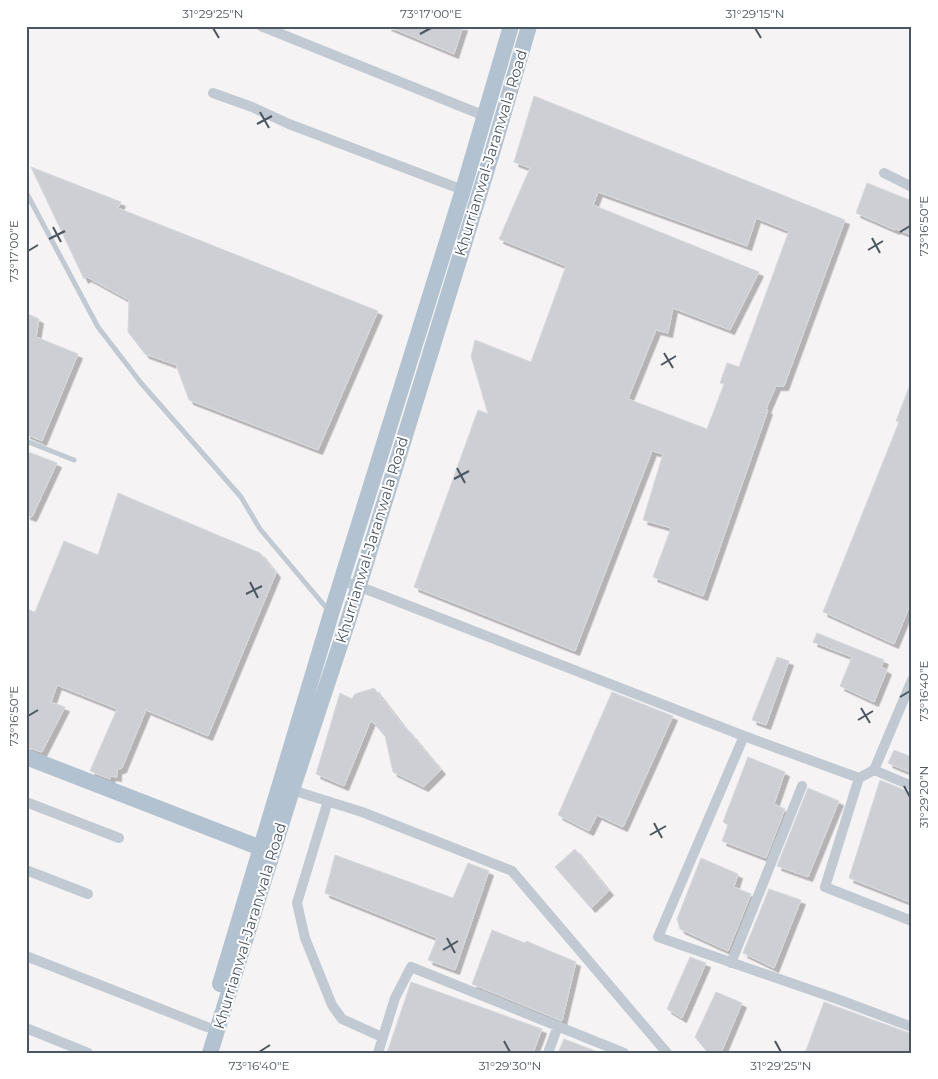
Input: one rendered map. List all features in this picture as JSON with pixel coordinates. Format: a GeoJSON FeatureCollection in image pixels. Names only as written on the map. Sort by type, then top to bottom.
{"type":"FeatureCollection","features":[{"type":"Feature","properties":{"kind":"main road","name":"Khurrianwal-Jaranwala Road"},"geometry":{"type":"LineString","coordinates":[[210,1053],[331,614],[486,116],[511,26]]}},
{"type":"Feature","properties":{"kind":"main road","name":"Khurrianwal-Jaranwala Road"},"geometry":{"type":"LineString","coordinates":[[199,1053],[267,850],[292,790],[348,620],[530,26]]}},
{"type":"Feature","properties":{"kind":"main road"},"geometry":{"type":"LineString","coordinates":[[26,757],[267,850]]}},
{"type":"Feature","properties":{"kind":"street"},"geometry":{"type":"LineString","coordinates":[[261,26],[486,116]]}},
{"type":"Feature","properties":{"kind":"street"},"geometry":{"type":"LineString","coordinates":[[213,93],[463,190]]}},
{"type":"Feature","properties":{"kind":"street"},"geometry":{"type":"LineString","coordinates":[[884,173],[912,187]]}},
{"type":"Feature","properties":{"kind":"street"},"geometry":{"type":"LineString","coordinates":[[342,581],[744,736],[860,778]]}},
{"type":"Feature","properties":{"kind":"street"},"geometry":{"type":"LineString","coordinates":[[912,680],[874,770],[860,778],[825,887],[912,921]]}},
{"type":"Feature","properties":{"kind":"street"},"geometry":{"type":"LineString","coordinates":[[744,736],[658,937],[912,1027]]}},
{"type":"Feature","properties":{"kind":"street"},"geometry":{"type":"LineString","coordinates":[[874,770],[912,786]]}},
{"type":"Feature","properties":{"kind":"street"},"geometry":{"type":"LineString","coordinates":[[731,963],[802,786]]}},
{"type":"Feature","properties":{"kind":"street"},"geometry":{"type":"LineString","coordinates":[[292,790],[362,812],[512,871],[667,1053]]}},
{"type":"Feature","properties":{"kind":"street"},"geometry":{"type":"LineString","coordinates":[[328,801],[297,903],[305,938],[332,1005],[342,1019],[382,1037]]}},
{"type":"Feature","properties":{"kind":"street"},"geometry":{"type":"LineString","coordinates":[[26,802],[119,838]]}},
{"type":"Feature","properties":{"kind":"street"},"geometry":{"type":"LineString","coordinates":[[26,870],[88,894]]}},
{"type":"Feature","properties":{"kind":"street"},"geometry":{"type":"LineString","coordinates":[[26,956],[207,1027]]}},
{"type":"Feature","properties":{"kind":"street"},"geometry":{"type":"LineString","coordinates":[[378,1053],[395,998],[410,967],[624,1053]]}},
{"type":"Feature","properties":{"kind":"street"},"geometry":{"type":"LineString","coordinates":[[548,1053],[558,1026]]}},
{"type":"Feature","properties":{"kind":"street"},"geometry":{"type":"LineString","coordinates":[[26,1028],[88,1053]]}},
{"type":"Feature","properties":{"kind":"lane"},"geometry":{"type":"LineString","coordinates":[[26,192],[98,326],[141,383],[241,497],[260,529],[331,614]]}},
{"type":"Feature","properties":{"kind":"lane"},"geometry":{"type":"LineString","coordinates":[[26,441],[74,460]]}},
{"type":"Feature","properties":{"kind":"building"},"geometry":{"type":"Polygon","coordinates":[[[387,26],[463,26],[454,54],[387,26]]]}},
{"type":"Feature","properties":{"kind":"building"},"geometry":{"type":"Polygon","coordinates":[[[534,96],[845,220],[784,386],[776,386],[766,409],[768,410],[703,596],[653,577],[671,528],[643,520],[663,454],[652,451],[575,651],[414,587],[478,410],[488,414],[471,356],[475,340],[531,362],[566,266],[499,239],[530,168],[514,162],[534,96]],[[598,192],[593,205],[759,272],[730,330],[673,308],[668,333],[656,330],[628,399],[707,429],[724,384],[720,383],[727,363],[739,367],[789,231],[756,218],[747,246],[598,192]]]}},
{"type":"Feature","properties":{"kind":"building"},"geometry":{"type":"Polygon","coordinates":[[[31,167],[121,202],[118,208],[378,311],[318,450],[189,400],[176,365],[145,354],[128,332],[129,300],[87,277],[84,279],[31,167]]]}},
{"type":"Feature","properties":{"kind":"building"},"geometry":{"type":"Polygon","coordinates":[[[867,183],[912,201],[912,235],[895,230],[856,213],[867,183]]]}},
{"type":"Feature","properties":{"kind":"building"},"geometry":{"type":"Polygon","coordinates":[[[26,313],[39,319],[36,337],[78,354],[42,441],[26,434],[26,313]]]}},
{"type":"Feature","properties":{"kind":"building"},"geometry":{"type":"Polygon","coordinates":[[[911,382],[912,600],[894,644],[823,612],[899,422],[896,421],[911,382]]]}},
{"type":"Feature","properties":{"kind":"building"},"geometry":{"type":"Polygon","coordinates":[[[26,451],[57,463],[32,517],[26,515],[26,451]]]}},
{"type":"Feature","properties":{"kind":"building"},"geometry":{"type":"Polygon","coordinates":[[[118,493],[260,553],[276,573],[208,736],[146,710],[122,768],[117,770],[117,777],[111,776],[110,779],[90,771],[117,709],[57,685],[51,702],[65,707],[42,752],[26,747],[26,617],[29,610],[35,612],[64,541],[98,555],[118,493]]]}},
{"type":"Feature","properties":{"kind":"building"},"geometry":{"type":"Polygon","coordinates":[[[817,633],[884,660],[881,667],[887,670],[874,702],[840,686],[852,657],[813,642],[817,633]]]}},
{"type":"Feature","properties":{"kind":"building"},"geometry":{"type":"Polygon","coordinates":[[[777,657],[789,661],[766,725],[752,720],[777,657]]]}},
{"type":"Feature","properties":{"kind":"building"},"geometry":{"type":"Polygon","coordinates":[[[374,688],[441,770],[424,787],[393,772],[385,736],[371,720],[344,786],[316,774],[340,693],[352,699],[355,694],[374,688]]]}},
{"type":"Feature","properties":{"kind":"building"},"geometry":{"type":"Polygon","coordinates":[[[612,692],[673,716],[623,827],[597,815],[589,831],[558,815],[612,692]]]}},
{"type":"Feature","properties":{"kind":"building"},"geometry":{"type":"Polygon","coordinates":[[[894,750],[912,757],[912,773],[888,763],[894,750]]]}},
{"type":"Feature","properties":{"kind":"building"},"geometry":{"type":"Polygon","coordinates":[[[748,757],[785,772],[774,804],[785,809],[766,858],[722,841],[728,825],[723,822],[748,757]]]}},
{"type":"Feature","properties":{"kind":"building"},"geometry":{"type":"Polygon","coordinates":[[[880,780],[912,793],[912,903],[849,878],[880,780]]]}},
{"type":"Feature","properties":{"kind":"building"},"geometry":{"type":"Polygon","coordinates":[[[808,788],[839,801],[808,877],[777,866],[808,788]]]}},
{"type":"Feature","properties":{"kind":"building"},"geometry":{"type":"Polygon","coordinates":[[[575,849],[609,891],[591,908],[555,867],[575,849]]]}},
{"type":"Feature","properties":{"kind":"building"},"geometry":{"type":"Polygon","coordinates":[[[335,855],[453,898],[468,863],[489,871],[455,970],[428,960],[437,938],[325,893],[335,855]]]}},
{"type":"Feature","properties":{"kind":"building"},"geometry":{"type":"Polygon","coordinates":[[[701,858],[738,874],[734,887],[751,894],[728,951],[680,929],[677,919],[701,858]]]}},
{"type":"Feature","properties":{"kind":"building"},"geometry":{"type":"Polygon","coordinates":[[[769,889],[801,900],[774,968],[743,953],[769,889]]]}},
{"type":"Feature","properties":{"kind":"building"},"geometry":{"type":"Polygon","coordinates":[[[492,930],[525,943],[526,941],[576,962],[562,1021],[472,984],[492,930]]]}},
{"type":"Feature","properties":{"kind":"building"},"geometry":{"type":"Polygon","coordinates":[[[690,957],[706,963],[682,1018],[667,1009],[690,957]]]}},
{"type":"Feature","properties":{"kind":"building"},"geometry":{"type":"Polygon","coordinates":[[[411,982],[542,1029],[533,1053],[387,1053],[411,982]]]}},
{"type":"Feature","properties":{"kind":"building"},"geometry":{"type":"Polygon","coordinates":[[[716,992],[742,1003],[721,1053],[708,1053],[695,1037],[716,992]]]}},
{"type":"Feature","properties":{"kind":"building"},"geometry":{"type":"Polygon","coordinates":[[[824,1002],[912,1034],[912,1053],[805,1053],[824,1002]]]}},
{"type":"Feature","properties":{"kind":"building"},"geometry":{"type":"Polygon","coordinates":[[[564,1039],[598,1052],[598,1053],[558,1053],[564,1039]]]}}]}
